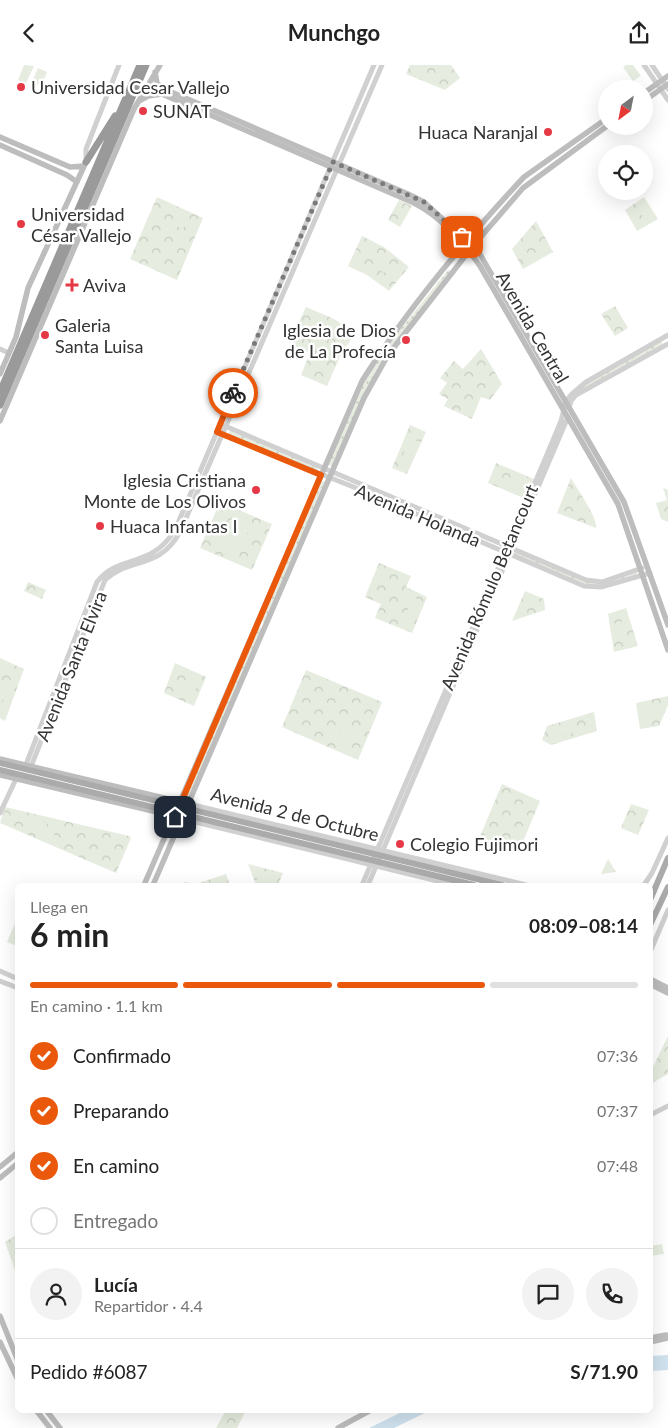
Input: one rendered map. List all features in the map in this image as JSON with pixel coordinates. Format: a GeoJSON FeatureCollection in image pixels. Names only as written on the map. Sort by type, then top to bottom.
{"type":"FeatureCollection","features":[{"type":"Feature","properties":{"kind":"highway"},"geometry":{"type":"LineString","coordinates":[[0,392],[140,65]]}},
{"type":"Feature","properties":{"kind":"highway"},"geometry":{"type":"LineString","coordinates":[[0,405],[146,65]]}},
{"type":"Feature","properties":{"kind":"highway"},"geometry":{"type":"LineString","coordinates":[[85,164],[122,105]]}},
{"type":"Feature","properties":{"kind":"main road"},"geometry":{"type":"LineString","coordinates":[[0,421],[139,101],[160,65]]}},
{"type":"Feature","properties":{"kind":"main road","name":"Avenida Central"},"geometry":{"type":"LineString","coordinates":[[155,72],[160,86],[186,101],[334,165],[419,206],[481,255],[566,406],[568,417],[618,504],[668,650]]}},
{"type":"Feature","properties":{"kind":"main road"},"geometry":{"type":"LineString","coordinates":[[653,93],[664,84]]}},
{"type":"Feature","properties":{"kind":"main road","name":"Avenida Central"},"geometry":{"type":"LineString","coordinates":[[139,101],[148,96],[162,94],[186,101]]}},
{"type":"Feature","properties":{"kind":"main road"},"geometry":{"type":"LineString","coordinates":[[145,883],[362,381],[396,330],[466,243],[524,177],[598,125]]}},
{"type":"Feature","properties":{"kind":"main road"},"geometry":{"type":"LineString","coordinates":[[154,883],[331,474],[379,370],[471,248],[534,177],[598,132]]}},
{"type":"Feature","properties":{"kind":"main road"},"geometry":{"type":"LineString","coordinates":[[0,137],[70,167],[85,164]]}},
{"type":"Feature","properties":{"kind":"main road"},"geometry":{"type":"LineString","coordinates":[[0,145],[71,177],[76,182]]}},
{"type":"Feature","properties":{"kind":"main road"},"geometry":{"type":"LineString","coordinates":[[16,152],[19,145]]}},
{"type":"Feature","properties":{"kind":"main road"},"geometry":{"type":"LineString","coordinates":[[0,374],[22,318],[28,288],[85,164]]}},
{"type":"Feature","properties":{"kind":"main road","name":"Avenida Central"},"geometry":{"type":"LineString","coordinates":[[471,248],[624,502],[668,625]]}},
{"type":"Feature","properties":{"kind":"main road","name":"Avenida 2 de Octubre"},"geometry":{"type":"LineString","coordinates":[[0,759],[25,773]]}},
{"type":"Feature","properties":{"kind":"main road","name":"Avenida 2 de Octubre"},"geometry":{"type":"LineString","coordinates":[[0,763],[25,773],[186,811]]}},
{"type":"Feature","properties":{"kind":"main road","name":"Avenida 2 de Octubre"},"geometry":{"type":"LineString","coordinates":[[0,770],[25,773],[493,883]]}},
{"type":"Feature","properties":{"kind":"main road","name":"Avenida 2 de Octubre"},"geometry":{"type":"LineString","coordinates":[[0,775],[25,773]]}},
{"type":"Feature","properties":{"kind":"main road","name":"Avenida 2 de Octubre"},"geometry":{"type":"LineString","coordinates":[[376,857],[467,883]]}},
{"type":"Feature","properties":{"kind":"main road"},"geometry":{"type":"LineString","coordinates":[[653,892],[668,858]]}},
{"type":"Feature","properties":{"kind":"main road"},"geometry":{"type":"LineString","coordinates":[[653,919],[668,887]]}},
{"type":"Feature","properties":{"kind":"main road"},"geometry":{"type":"LineString","coordinates":[[653,980],[668,988]]}},
{"type":"Feature","properties":{"kind":"main road"},"geometry":{"type":"LineString","coordinates":[[653,986],[668,993]]}},
{"type":"Feature","properties":{"kind":"main road"},"geometry":{"type":"LineString","coordinates":[[0,1167],[15,1154]]}},
{"type":"Feature","properties":{"kind":"main road"},"geometry":{"type":"LineString","coordinates":[[0,1178],[15,1166]]}},
{"type":"Feature","properties":{"kind":"main road"},"geometry":{"type":"LineString","coordinates":[[0,1316],[15,1354]]}},
{"type":"Feature","properties":{"kind":"main road"},"geometry":{"type":"LineString","coordinates":[[653,1338],[668,1335]]}},
{"type":"Feature","properties":{"kind":"main road"},"geometry":{"type":"LineString","coordinates":[[653,1341],[668,1338]]}},
{"type":"Feature","properties":{"kind":"main road"},"geometry":{"type":"LineString","coordinates":[[0,1342],[15,1374]]}},
{"type":"Feature","properties":{"kind":"main road"},"geometry":{"type":"LineString","coordinates":[[38,1413],[50,1428]]}},
{"type":"Feature","properties":{"kind":"main road"},"geometry":{"type":"LineString","coordinates":[[48,1413],[60,1428]]}},
{"type":"Feature","properties":{"kind":"main road"},"geometry":{"type":"LineString","coordinates":[[332,1428],[359,1413]]}},
{"type":"Feature","properties":{"kind":"main road"},"geometry":{"type":"LineString","coordinates":[[338,1428],[366,1413]]}},
{"type":"Feature","properties":{"kind":"street"},"geometry":{"type":"LineString","coordinates":[[85,164],[86,149],[119,65]]}},
{"type":"Feature","properties":{"kind":"street","name":"Avenida Santa Elvira"},"geometry":{"type":"LineString","coordinates":[[0,813],[25,773],[95,586],[101,577],[112,568],[150,556],[167,541],[175,530],[223,425],[334,165],[374,65]]}},
{"type":"Feature","properties":{"kind":"street","name":"Avenida Santa Elvira"},"geometry":{"type":"LineString","coordinates":[[334,165],[382,65]]}},
{"type":"Feature","properties":{"kind":"street"},"geometry":{"type":"LineString","coordinates":[[644,65],[664,84]]}},
{"type":"Feature","properties":{"kind":"street"},"geometry":{"type":"LineString","coordinates":[[652,65],[664,84],[668,100]]}},
{"type":"Feature","properties":{"kind":"street","name":"Avenida Rómulo Betancourt"},"geometry":{"type":"LineString","coordinates":[[509,551],[566,406],[586,382],[668,335]]}},
{"type":"Feature","properties":{"kind":"street","name":"Avenida Rómulo Betancourt"},"geometry":{"type":"LineString","coordinates":[[566,406],[576,395],[668,344]]}},
{"type":"Feature","properties":{"kind":"street"},"geometry":{"type":"LineString","coordinates":[[0,349],[9,353]]}},
{"type":"Feature","properties":{"kind":"street","name":"Avenida Rómulo Betancourt"},"geometry":{"type":"LineString","coordinates":[[363,883],[568,417]]}},
{"type":"Feature","properties":{"kind":"street","name":"Avenida Holanda"},"geometry":{"type":"LineString","coordinates":[[223,425],[324,468],[331,474],[588,587],[601,587],[650,573]]}},
{"type":"Feature","properties":{"kind":"street","name":"Avenida Holanda"},"geometry":{"type":"LineString","coordinates":[[219,433],[321,475],[331,474]]}},
{"type":"Feature","properties":{"kind":"street","name":"Avenida Holanda"},"geometry":{"type":"LineString","coordinates":[[509,551],[592,581],[606,581],[647,566]]}},
{"type":"Feature","properties":{"kind":"street","name":"Avenida 2 de Octubre"},"geometry":{"type":"LineString","coordinates":[[186,811],[376,857],[515,883]]}},
{"type":"Feature","properties":{"kind":"street"},"geometry":{"type":"LineString","coordinates":[[645,883],[668,838]]}},
{"type":"Feature","properties":{"kind":"street","name":"Avenida Rómulo Betancourt"},"geometry":{"type":"LineString","coordinates":[[369,883],[376,857]]}},
{"type":"Feature","properties":{"kind":"street","name":"Avenida 2 de Octubre"},"geometry":{"type":"LineString","coordinates":[[376,857],[448,883]]}},
{"type":"Feature","properties":{"kind":"street"},"geometry":{"type":"LineString","coordinates":[[653,945],[668,910]]}},
{"type":"Feature","properties":{"kind":"street"},"geometry":{"type":"LineString","coordinates":[[653,923],[662,923]]}},
{"type":"Feature","properties":{"kind":"street"},"geometry":{"type":"LineString","coordinates":[[653,925],[659,930]]}},
{"type":"Feature","properties":{"kind":"street"},"geometry":{"type":"LineString","coordinates":[[0,971],[15,978]]}},
{"type":"Feature","properties":{"kind":"street"},"geometry":{"type":"LineString","coordinates":[[0,981],[15,987]]}},
{"type":"Feature","properties":{"kind":"street"},"geometry":{"type":"LineString","coordinates":[[653,1114],[668,1106]]}},
{"type":"Feature","properties":{"kind":"green space"},"geometry":{"type":"Polygon","coordinates":[[[24,65],[34,66],[26,83],[18,80],[24,65]]]}},
{"type":"Feature","properties":{"kind":"green space"},"geometry":{"type":"Polygon","coordinates":[[[410,65],[451,65],[460,78],[445,90],[406,74],[410,65]]]}},
{"type":"Feature","properties":{"kind":"green space"},"geometry":{"type":"Polygon","coordinates":[[[633,65],[641,76],[632,80],[623,67],[633,65]]]}},
{"type":"Feature","properties":{"kind":"green space"},"geometry":{"type":"Polygon","coordinates":[[[38,68],[47,72],[41,86],[32,82],[38,68]]]}},
{"type":"Feature","properties":{"kind":"green space"},"geometry":{"type":"Polygon","coordinates":[[[157,197],[203,218],[177,280],[130,259],[157,197]]]}},
{"type":"Feature","properties":{"kind":"green space"},"geometry":{"type":"Polygon","coordinates":[[[399,200],[412,206],[400,227],[388,220],[399,200]]]}},
{"type":"Feature","properties":{"kind":"green space"},"geometry":{"type":"Polygon","coordinates":[[[640,200],[646,200],[658,219],[637,231],[625,210],[640,200]]]}},
{"type":"Feature","properties":{"kind":"green space"},"geometry":{"type":"Polygon","coordinates":[[[644,204],[652,215],[646,220],[637,209],[644,204]]]}},
{"type":"Feature","properties":{"kind":"green space"},"geometry":{"type":"Polygon","coordinates":[[[180,208],[190,213],[183,229],[173,224],[180,208]]]}},
{"type":"Feature","properties":{"kind":"green space"},"geometry":{"type":"Polygon","coordinates":[[[536,221],[553,252],[523,269],[512,249],[536,221]]]}},
{"type":"Feature","properties":{"kind":"green space"},"geometry":{"type":"Polygon","coordinates":[[[362,236],[384,247],[409,267],[389,291],[367,275],[348,266],[362,236]]]}},
{"type":"Feature","properties":{"kind":"green space"},"geometry":{"type":"Polygon","coordinates":[[[378,257],[389,266],[384,273],[373,264],[378,257]]]}},
{"type":"Feature","properties":{"kind":"green space"},"geometry":{"type":"Polygon","coordinates":[[[448,270],[451,271],[377,368],[333,467],[328,465],[364,383],[387,346],[448,270]]]}},
{"type":"Feature","properties":{"kind":"green space"},"geometry":{"type":"Polygon","coordinates":[[[615,306],[628,328],[615,336],[601,314],[615,306]]]}},
{"type":"Feature","properties":{"kind":"green space"},"geometry":{"type":"Polygon","coordinates":[[[306,307],[332,318],[356,333],[342,352],[327,386],[301,375],[310,353],[289,343],[306,307]]]}},
{"type":"Feature","properties":{"kind":"green space"},"geometry":{"type":"Polygon","coordinates":[[[312,319],[321,323],[314,341],[305,338],[312,319]]]}},
{"type":"Feature","properties":{"kind":"green space"},"geometry":{"type":"Polygon","coordinates":[[[661,341],[663,344],[578,392],[588,383],[661,341]]]}},
{"type":"Feature","properties":{"kind":"green space"},"geometry":{"type":"Polygon","coordinates":[[[481,349],[502,384],[490,400],[481,397],[472,419],[444,406],[448,399],[439,394],[447,383],[440,378],[454,361],[463,369],[481,349]]]}},
{"type":"Feature","properties":{"kind":"green space"},"geometry":{"type":"Polygon","coordinates":[[[410,425],[426,432],[407,474],[392,468],[410,425]]]}},
{"type":"Feature","properties":{"kind":"green space"},"geometry":{"type":"Polygon","coordinates":[[[230,430],[318,468],[316,473],[228,435],[230,430]]]}},
{"type":"Feature","properties":{"kind":"green space"},"geometry":{"type":"Polygon","coordinates":[[[410,438],[419,442],[412,458],[403,454],[410,438]]]}},
{"type":"Feature","properties":{"kind":"green space"},"geometry":{"type":"Polygon","coordinates":[[[496,463],[534,479],[526,499],[488,483],[496,463]]]}},
{"type":"Feature","properties":{"kind":"green space"},"geometry":{"type":"Polygon","coordinates":[[[512,474],[530,482],[525,494],[507,486],[512,474]]]}},
{"type":"Feature","properties":{"kind":"green space"},"geometry":{"type":"Polygon","coordinates":[[[571,478],[591,511],[596,528],[557,513],[571,478]]]}},
{"type":"Feature","properties":{"kind":"green space"},"geometry":{"type":"Polygon","coordinates":[[[322,481],[326,482],[266,624],[262,621],[322,481]]]}},
{"type":"Feature","properties":{"kind":"green space"},"geometry":{"type":"Polygon","coordinates":[[[663,488],[668,490],[668,522],[661,519],[656,503],[667,500],[663,488]]]}},
{"type":"Feature","properties":{"kind":"green space"},"geometry":{"type":"Polygon","coordinates":[[[220,502],[272,524],[252,570],[200,548],[220,502]]]}},
{"type":"Feature","properties":{"kind":"green space"},"geometry":{"type":"Polygon","coordinates":[[[217,517],[225,521],[218,538],[209,534],[217,517]]]}},
{"type":"Feature","properties":{"kind":"green space"},"geometry":{"type":"Polygon","coordinates":[[[233,517],[251,525],[237,557],[218,549],[233,517]]]}},
{"type":"Feature","properties":{"kind":"green space"},"geometry":{"type":"Polygon","coordinates":[[[513,551],[593,583],[637,572],[637,574],[600,586],[584,584],[512,554],[513,551]]]}},
{"type":"Feature","properties":{"kind":"green space"},"geometry":{"type":"Polygon","coordinates":[[[379,563],[411,576],[406,587],[427,597],[412,633],[375,618],[381,604],[365,597],[379,563]]]}},
{"type":"Feature","properties":{"kind":"green space"},"geometry":{"type":"Polygon","coordinates":[[[28,582],[46,590],[42,599],[24,591],[28,582]]]}},
{"type":"Feature","properties":{"kind":"green space"},"geometry":{"type":"Polygon","coordinates":[[[525,591],[544,599],[545,610],[512,621],[525,591]]]}},
{"type":"Feature","properties":{"kind":"green space"},"geometry":{"type":"Polygon","coordinates":[[[413,597],[422,601],[416,617],[406,614],[413,597]]]}},
{"type":"Feature","properties":{"kind":"green space"},"geometry":{"type":"Polygon","coordinates":[[[626,608],[638,646],[614,652],[608,614],[626,608]]]}},
{"type":"Feature","properties":{"kind":"green space"},"geometry":{"type":"Polygon","coordinates":[[[624,621],[628,638],[619,640],[615,623],[624,621]]]}},
{"type":"Feature","properties":{"kind":"green space"},"geometry":{"type":"Polygon","coordinates":[[[259,627],[263,629],[191,799],[186,797],[259,627]]]}},
{"type":"Feature","properties":{"kind":"green space"},"geometry":{"type":"Polygon","coordinates":[[[0,658],[24,669],[5,721],[0,718],[0,658]]]}},
{"type":"Feature","properties":{"kind":"green space"},"geometry":{"type":"Polygon","coordinates":[[[175,663],[206,677],[194,706],[164,693],[175,663]]]}},
{"type":"Feature","properties":{"kind":"green space"},"geometry":{"type":"Polygon","coordinates":[[[306,670],[382,702],[358,760],[282,727],[306,670]]]}},
{"type":"Feature","properties":{"kind":"green space"},"geometry":{"type":"Polygon","coordinates":[[[192,674],[201,678],[194,693],[186,689],[192,674]]]}},
{"type":"Feature","properties":{"kind":"green space"},"geometry":{"type":"Polygon","coordinates":[[[5,694],[12,697],[7,712],[0,710],[5,694]]]}},
{"type":"Feature","properties":{"kind":"green space"},"geometry":{"type":"Polygon","coordinates":[[[668,696],[668,705],[659,726],[640,729],[636,703],[668,696]]]}},
{"type":"Feature","properties":{"kind":"green space"},"geometry":{"type":"Polygon","coordinates":[[[652,708],[654,718],[639,719],[638,710],[652,708]]]}},
{"type":"Feature","properties":{"kind":"green space"},"geometry":{"type":"Polygon","coordinates":[[[594,712],[597,731],[551,745],[542,740],[547,726],[594,712]]]}},
{"type":"Feature","properties":{"kind":"green space"},"geometry":{"type":"Polygon","coordinates":[[[575,722],[578,731],[564,736],[561,727],[575,722]]]}},
{"type":"Feature","properties":{"kind":"green space"},"geometry":{"type":"Polygon","coordinates":[[[343,728],[351,731],[345,744],[337,740],[343,728]]]}},
{"type":"Feature","properties":{"kind":"green space"},"geometry":{"type":"Polygon","coordinates":[[[502,784],[540,801],[519,851],[478,841],[502,784]]]}},
{"type":"Feature","properties":{"kind":"green space"},"geometry":{"type":"Polygon","coordinates":[[[631,804],[649,810],[638,835],[621,828],[631,804]]]}},
{"type":"Feature","properties":{"kind":"green space"},"geometry":{"type":"Polygon","coordinates":[[[5,807],[131,838],[116,873],[0,823],[5,807]]]}},
{"type":"Feature","properties":{"kind":"green space"},"geometry":{"type":"Polygon","coordinates":[[[39,820],[47,823],[43,837],[35,834],[39,820]]]}},
{"type":"Feature","properties":{"kind":"green space"},"geometry":{"type":"Polygon","coordinates":[[[49,824],[57,827],[52,840],[44,837],[49,824]]]}},
{"type":"Feature","properties":{"kind":"green space"},"geometry":{"type":"Polygon","coordinates":[[[608,859],[616,872],[601,874],[608,859]]]}},
{"type":"Feature","properties":{"kind":"green space"},"geometry":{"type":"Polygon","coordinates":[[[248,864],[283,873],[279,883],[255,882],[248,864]]]}},
{"type":"Feature","properties":{"kind":"green space"},"geometry":{"type":"Polygon","coordinates":[[[226,874],[229,883],[199,883],[226,874]]]}},
{"type":"Feature","properties":{"kind":"green space"},"geometry":{"type":"Polygon","coordinates":[[[258,874],[275,878],[274,883],[256,883],[258,874]]]}},
{"type":"Feature","properties":{"kind":"green space"},"geometry":{"type":"Polygon","coordinates":[[[15,923],[15,945],[7,942],[15,923]]]}},
{"type":"Feature","properties":{"kind":"green space"},"geometry":{"type":"Polygon","coordinates":[[[668,1036],[668,1074],[653,1082],[653,1067],[668,1036]]]}},
{"type":"Feature","properties":{"kind":"green space"},"geometry":{"type":"Polygon","coordinates":[[[15,1235],[15,1270],[5,1242],[15,1235]]]}},
{"type":"Feature","properties":{"kind":"green space"},"geometry":{"type":"Polygon","coordinates":[[[662,1244],[664,1254],[653,1256],[653,1246],[662,1244]]]}},
{"type":"Feature","properties":{"kind":"green space"},"geometry":{"type":"Polygon","coordinates":[[[224,1413],[244,1413],[237,1428],[216,1428],[224,1413]]]}},
{"type":"Feature","properties":{"kind":"water"},"geometry":{"type":"Polygon","coordinates":[[[668,1355],[668,1370],[653,1371],[653,1356],[668,1355]]]}},
{"type":"Feature","properties":{"kind":"water"},"geometry":{"type":"Polygon","coordinates":[[[400,1413],[425,1413],[394,1428],[369,1428],[400,1413]]]}},
{"type":"Feature","properties":{"kind":"way so far"},"geometry":{"type":"LineString","coordinates":[[233,393],[333,162],[424,202],[462,237]]}},
{"type":"Feature","properties":{"kind":"place","name":"Universidad Cesar Vallejo"},"geometry":{"type":"Point","coordinates":[21,87]}},
{"type":"Feature","properties":{"kind":"place","name":"SUNAT"},"geometry":{"type":"Point","coordinates":[143,111]}},
{"type":"Feature","properties":{"kind":"place","name":"Huaca Naranjal"},"geometry":{"type":"Point","coordinates":[548,132]}},
{"type":"Feature","properties":{"kind":"place","name":"Universidad César Vallejo"},"geometry":{"type":"Point","coordinates":[21,224]}},
{"type":"Feature","properties":{"kind":"place","name":"Aviva"},"geometry":{"type":"Point","coordinates":[72,285]}},
{"type":"Feature","properties":{"kind":"place","name":"Galeria Santa Luisa"},"geometry":{"type":"Point","coordinates":[45,335]}},
{"type":"Feature","properties":{"kind":"place","name":"Iglesia de Dios de La Profecía"},"geometry":{"type":"Point","coordinates":[406,340]}},
{"type":"Feature","properties":{"kind":"place","name":"Iglesia Cristiana Monte de Los Olivos"},"geometry":{"type":"Point","coordinates":[256,490]}},
{"type":"Feature","properties":{"kind":"place","name":"Huaca Infantas I"},"geometry":{"type":"Point","coordinates":[100,526]}},
{"type":"Feature","properties":{"kind":"place","name":"Colegio Fujimori"},"geometry":{"type":"Point","coordinates":[400,844]}},
{"type":"Feature","properties":{"kind":"route"},"geometry":{"type":"LineString","coordinates":[[175,817],[321,475],[217,432],[233,393]]}}]}
